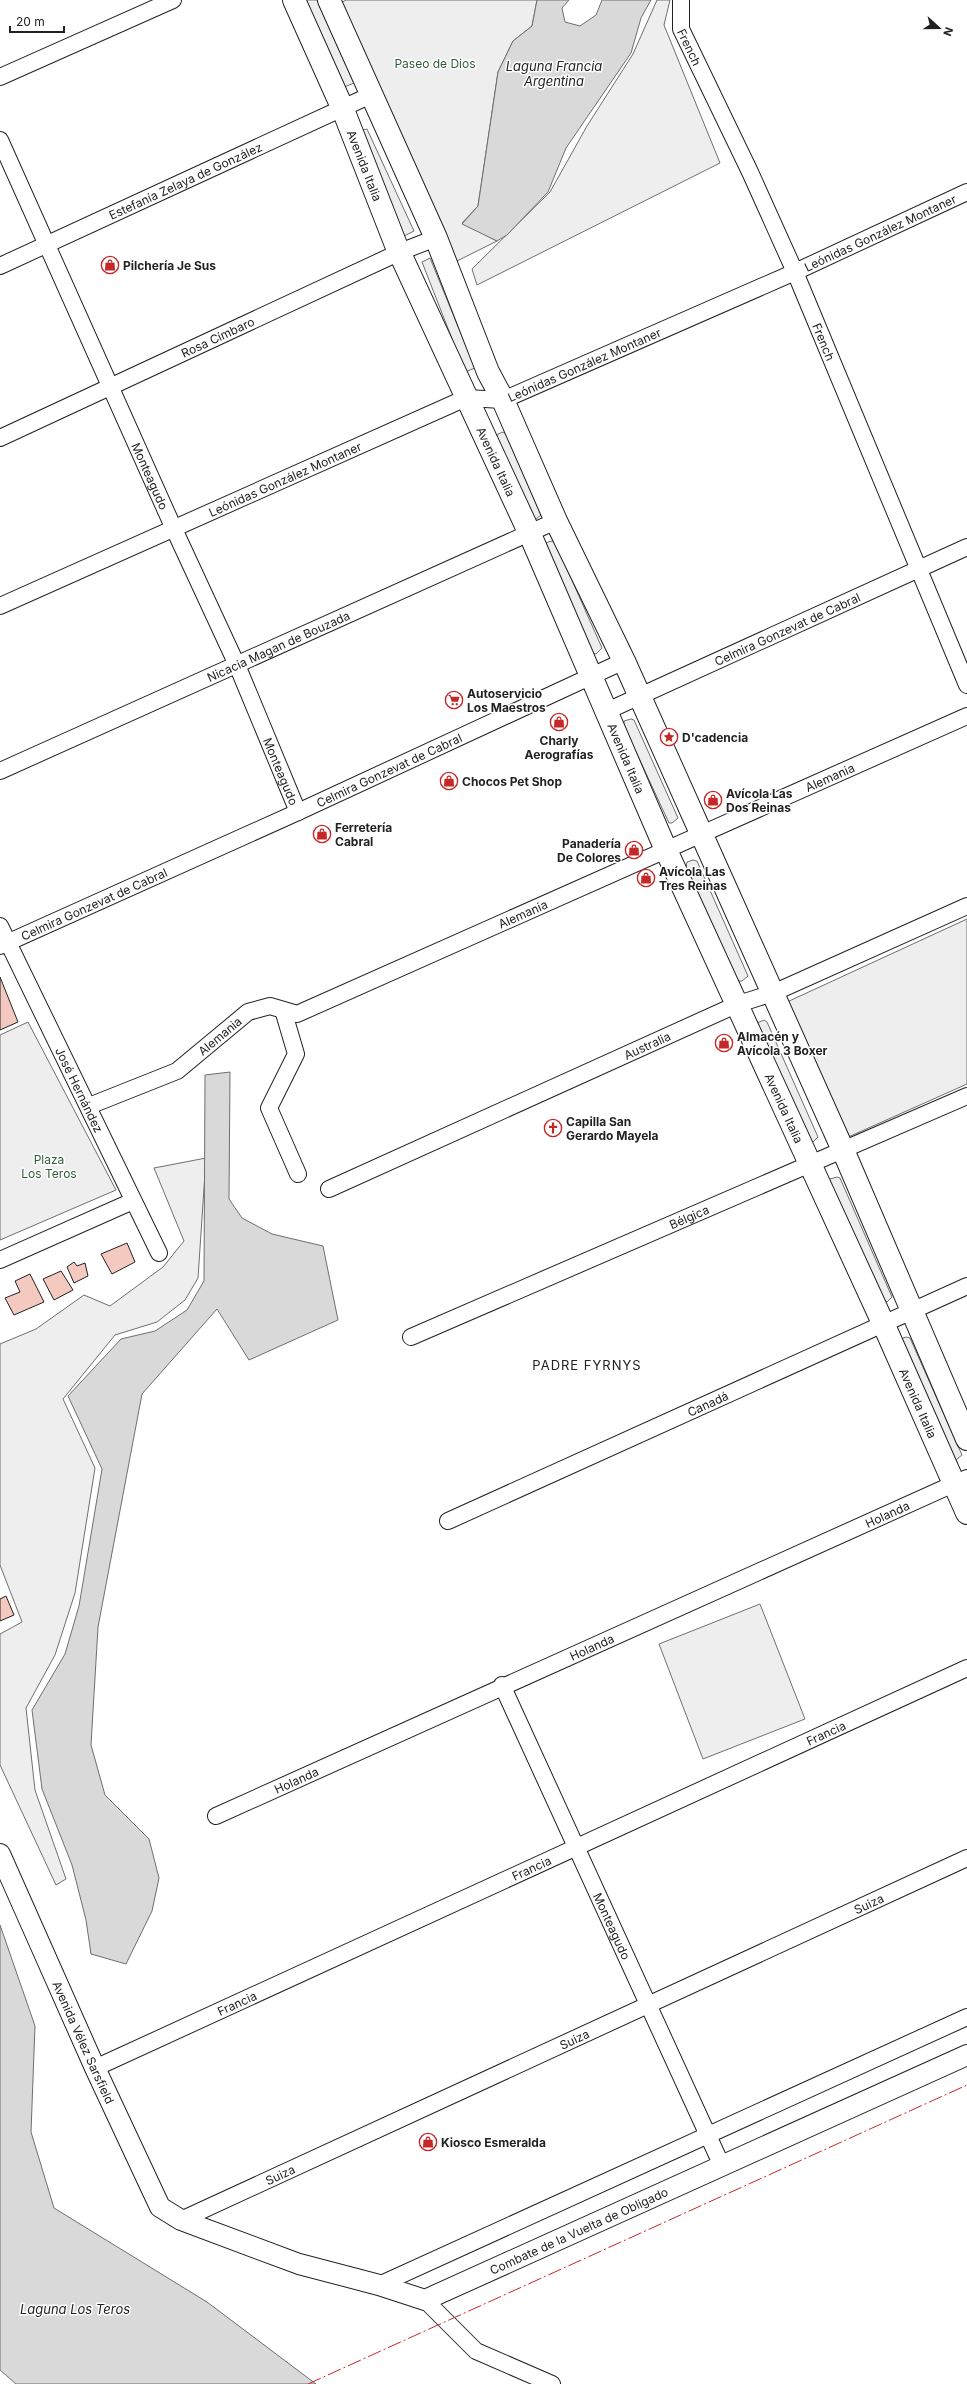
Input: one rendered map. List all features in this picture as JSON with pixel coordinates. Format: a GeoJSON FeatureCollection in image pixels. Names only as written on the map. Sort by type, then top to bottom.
{"type":"FeatureCollection","features":[{"type":"Feature","properties":{"kind":"main road","name":"Avenida Italia"},"geometry":{"type":"LineString","coordinates":[[294,0],[342,107],[400,252],[529,532],[666,850],[738,1004],[883,1323],[960,1481],[967,1513]]}},
{"type":"Feature","properties":{"kind":"main road"},"geometry":{"type":"LineString","coordinates":[[329,0],[436,238],[488,372],[503,400],[556,521],[624,661],[702,833],[843,1150],[967,1439]]}},
{"type":"Feature","properties":{"kind":"street"},"geometry":{"type":"LineString","coordinates":[[0,77],[173,0]]}},
{"type":"Feature","properties":{"kind":"street","name":"French"},"geometry":{"type":"LineString","coordinates":[[680,1],[681,29],[750,172],[795,272],[920,569],[967,685]]}},
{"type":"Feature","properties":{"kind":"street","name":"Estefanía Zelaya de González"},"geometry":{"type":"LineString","coordinates":[[0,266],[342,107],[371,95]]}},
{"type":"Feature","properties":{"kind":"street","name":"Monteagudo"},"geometry":{"type":"LineString","coordinates":[[0,140],[174,529],[237,665],[298,812]]}},
{"type":"Feature","properties":{"kind":"street","name":"Leónidas González Montaner"},"geometry":{"type":"LineString","coordinates":[[0,606],[466,398],[503,400],[795,272],[967,192]]}},
{"type":"Feature","properties":{"kind":"street","name":"Rosa Címbaro"},"geometry":{"type":"LineString","coordinates":[[0,438],[400,252],[436,238]]}},
{"type":"Feature","properties":{"kind":"street","name":"Nicacia Magan de Bouzada"},"geometry":{"type":"LineString","coordinates":[[0,771],[556,521]]}},
{"type":"Feature","properties":{"kind":"street","name":"Celmira Gonzevat de Cabral"},"geometry":{"type":"LineString","coordinates":[[607,711],[640,698],[967,547]]}},
{"type":"Feature","properties":{"kind":"street","name":"Celmira Gonzevat de Cabral"},"geometry":{"type":"LineString","coordinates":[[4,945],[298,812],[590,675],[624,661]]}},
{"type":"Feature","properties":{"kind":"street","name":"Alemania"},"geometry":{"type":"LineString","coordinates":[[88,1106],[176,1071],[248,1012],[270,1006],[297,1014],[967,716]]}},
{"type":"Feature","properties":{"kind":"street","name":"Australia"},"geometry":{"type":"LineString","coordinates":[[329,1189],[738,1004],[772,993],[967,906]]}},
{"type":"Feature","properties":{"kind":"street","name":"José Hernández"},"geometry":{"type":"LineString","coordinates":[[0,926],[4,945],[88,1106],[159,1253]]}},
{"type":"Feature","properties":{"kind":"street"},"geometry":{"type":"LineString","coordinates":[[283,1010],[296,1054],[270,1108],[298,1174]]}},
{"type":"Feature","properties":{"kind":"street","name":"Bélgica"},"geometry":{"type":"LineString","coordinates":[[411,1338],[967,1096]]}},
{"type":"Feature","properties":{"kind":"street"},"geometry":{"type":"LineString","coordinates":[[0,1260],[133,1201]]}},
{"type":"Feature","properties":{"kind":"street","name":"Canadá"},"geometry":{"type":"LineString","coordinates":[[448,1521],[911,1310],[967,1286]]}},
{"type":"Feature","properties":{"kind":"street","name":"Holanda"},"geometry":{"type":"LineString","coordinates":[[216,1816],[960,1481]]}},
{"type":"Feature","properties":{"kind":"street","name":"Francia"},"geometry":{"type":"LineString","coordinates":[[95,2068],[575,1846],[967,1668]]}},
{"type":"Feature","properties":{"kind":"street","name":"Monteagudo"},"geometry":{"type":"LineString","coordinates":[[502,1686],[722,2166]]}},
{"type":"Feature","properties":{"kind":"street","name":"Avenida Vélez Sarsfield"},"geometry":{"type":"LineString","coordinates":[[0,1854],[95,2068],[160,2207],[181,2220]]}},
{"type":"Feature","properties":{"kind":"street","name":"Suiza"},"geometry":{"type":"LineString","coordinates":[[181,2220],[967,1858]]}},
{"type":"Feature","properties":{"kind":"street"},"geometry":{"type":"LineString","coordinates":[[379,2285],[967,2017]]}},
{"type":"Feature","properties":{"kind":"street","name":"Combate de la Vuelta de Obligado"},"geometry":{"type":"LineString","coordinates":[[425,2300],[967,2055]]}},
{"type":"Feature","properties":{"kind":"street"},"geometry":{"type":"LineString","coordinates":[[181,2220],[299,2264],[379,2285],[425,2300],[476,2351],[552,2384]]}},
{"type":"Feature","properties":{"kind":"green space"},"geometry":{"type":"Polygon","coordinates":[[[305,0],[317,0],[354,83],[342,88],[305,0]]]}},
{"type":"Feature","properties":{"kind":"green space","name":"Paseo de Dios"},"geometry":{"type":"Polygon","coordinates":[[[346,0],[537,0],[532,26],[513,41],[498,72],[478,206],[462,223],[497,241],[455,262],[337,5],[346,0]]]}},
{"type":"Feature","properties":{"kind":"green space"},"geometry":{"type":"Polygon","coordinates":[[[657,0],[670,0],[664,25],[720,163],[477,285],[472,269],[550,192],[587,126],[633,54],[657,0]]]}},
{"type":"Feature","properties":{"kind":"green space"},"geometry":{"type":"Polygon","coordinates":[[[367,129],[414,231],[404,236],[358,131],[367,129]]]}},
{"type":"Feature","properties":{"kind":"green space"},"geometry":{"type":"Polygon","coordinates":[[[430,258],[475,368],[465,372],[422,262],[430,258]]]}},
{"type":"Feature","properties":{"kind":"green space"},"geometry":{"type":"Polygon","coordinates":[[[503,432],[506,434],[541,515],[536,519],[532,518],[496,439],[498,434],[503,432]]]}},
{"type":"Feature","properties":{"kind":"green space"},"geometry":{"type":"Polygon","coordinates":[[[552,541],[555,542],[602,648],[596,654],[593,653],[545,543],[552,541]]]}},
{"type":"Feature","properties":{"kind":"green space"},"geometry":{"type":"Polygon","coordinates":[[[631,719],[634,720],[678,818],[672,823],[669,823],[624,726],[624,721],[631,719]]]}},
{"type":"Feature","properties":{"kind":"green space"},"geometry":{"type":"Polygon","coordinates":[[[693,860],[697,861],[748,976],[742,981],[738,981],[686,867],[687,862],[693,860]]]}},
{"type":"Feature","properties":{"kind":"green space"},"geometry":{"type":"Polygon","coordinates":[[[967,919],[967,1084],[846,1138],[787,1002],[967,919]]]}},
{"type":"Feature","properties":{"kind":"green space"},"geometry":{"type":"Polygon","coordinates":[[[764,1020],[767,1022],[818,1137],[813,1142],[809,1141],[757,1023],[764,1020]]]}},
{"type":"Feature","properties":{"kind":"green space","name":"Plaza Los Teros"},"geometry":{"type":"Polygon","coordinates":[[[28,1022],[116,1190],[0,1240],[0,1035],[28,1022]]]}},
{"type":"Feature","properties":{"kind":"green space"},"geometry":{"type":"Polygon","coordinates":[[[206,1158],[198,1278],[185,1300],[157,1322],[115,1335],[63,1399],[95,1468],[75,1593],[55,1655],[26,1708],[35,1790],[66,1879],[56,1885],[0,1765],[0,1634],[22,1622],[0,1565],[0,1344],[36,1329],[84,1295],[110,1306],[163,1267],[184,1241],[154,1168],[206,1158]]]}},
{"type":"Feature","properties":{"kind":"green space"},"geometry":{"type":"Polygon","coordinates":[[[837,1177],[840,1178],[892,1297],[887,1302],[883,1301],[829,1184],[830,1179],[837,1177]]]}},
{"type":"Feature","properties":{"kind":"green space"},"geometry":{"type":"Polygon","coordinates":[[[906,1337],[910,1338],[962,1455],[956,1460],[953,1460],[900,1339],[906,1337]]]}},
{"type":"Feature","properties":{"kind":"green space"},"geometry":{"type":"Polygon","coordinates":[[[760,1604],[805,1719],[703,1759],[659,1644],[760,1604]]]}},
{"type":"Feature","properties":{"kind":"water","name":"Laguna Francia Argentina"},"geometry":{"type":"Polygon","coordinates":[[[537,0],[569,0],[562,8],[565,22],[580,26],[596,15],[602,0],[651,0],[641,18],[631,53],[566,148],[548,192],[507,235],[497,241],[462,224],[478,206],[498,72],[513,41],[532,26],[537,0]]]}},
{"type":"Feature","properties":{"kind":"water"},"geometry":{"type":"Polygon","coordinates":[[[230,1072],[229,1199],[242,1218],[272,1234],[323,1246],[338,1320],[249,1360],[217,1309],[142,1394],[98,1627],[91,1745],[105,1795],[149,1839],[159,1878],[152,1911],[126,1964],[91,1954],[86,1920],[72,1865],[42,1789],[32,1710],[65,1654],[79,1606],[102,1469],[68,1396],[121,1339],[155,1331],[187,1310],[204,1281],[205,1075],[230,1072]]]}},
{"type":"Feature","properties":{"kind":"water","name":"Laguna Los Teros"},"geometry":{"type":"Polygon","coordinates":[[[0,1925],[35,2026],[31,2132],[54,2208],[207,2302],[316,2384],[16,2384],[0,2370],[0,1925]]]}},
{"type":"Feature","properties":{"kind":"building"},"geometry":{"type":"Polygon","coordinates":[[[0,977],[18,1022],[0,1030],[0,977]]]}},
{"type":"Feature","properties":{"kind":"building"},"geometry":{"type":"Polygon","coordinates":[[[127,1243],[135,1262],[112,1274],[101,1254],[127,1243]]]}},
{"type":"Feature","properties":{"kind":"building"},"geometry":{"type":"Polygon","coordinates":[[[74,1262],[77,1266],[85,1263],[88,1276],[74,1283],[67,1267],[74,1262]]]}},
{"type":"Feature","properties":{"kind":"building"},"geometry":{"type":"Polygon","coordinates":[[[61,1271],[73,1290],[54,1300],[43,1279],[61,1271]]]}},
{"type":"Feature","properties":{"kind":"building"},"geometry":{"type":"Polygon","coordinates":[[[30,1274],[44,1302],[14,1315],[5,1298],[20,1292],[15,1281],[30,1274]]]}},
{"type":"Feature","properties":{"kind":"building"},"geometry":{"type":"Polygon","coordinates":[[[6,1596],[14,1615],[0,1621],[0,1599],[6,1596]]]}},
{"type":"Feature","properties":{"kind":"power"},"geometry":{"type":"LineString","coordinates":[[308,2384],[967,2085]]}},
{"type":"Feature","properties":{"kind":"place","name":"Pilchería Je Sus"},"geometry":{"type":"Point","coordinates":[110,265]}},
{"type":"Feature","properties":{"kind":"place","name":"Autoservicio Los Maestros"},"geometry":{"type":"Point","coordinates":[454,700]}},
{"type":"Feature","properties":{"kind":"place","name":"Charly Aerografías"},"geometry":{"type":"Point","coordinates":[559,722]}},
{"type":"Feature","properties":{"kind":"place","name":"D'cadencia"},"geometry":{"type":"Point","coordinates":[669,737]}},
{"type":"Feature","properties":{"kind":"place","name":"Chocos Pet Shop"},"geometry":{"type":"Point","coordinates":[449,781]}},
{"type":"Feature","properties":{"kind":"place","name":"Avícola Las Dos Reinas"},"geometry":{"type":"Point","coordinates":[713,800]}},
{"type":"Feature","properties":{"kind":"place","name":"Ferretería Cabral"},"geometry":{"type":"Point","coordinates":[322,834]}},
{"type":"Feature","properties":{"kind":"place","name":"Panadería De Colores"},"geometry":{"type":"Point","coordinates":[634,850]}},
{"type":"Feature","properties":{"kind":"place","name":"Avícola Las Tres Reinas"},"geometry":{"type":"Point","coordinates":[646,878]}},
{"type":"Feature","properties":{"kind":"place","name":"Almacén y Avícola 3 Boxer"},"geometry":{"type":"Point","coordinates":[724,1043]}},
{"type":"Feature","properties":{"kind":"place","name":"Capilla San Gerardo Mayela"},"geometry":{"type":"Point","coordinates":[553,1128]}},
{"type":"Feature","properties":{"kind":"place","name":"Kiosco Esmeralda"},"geometry":{"type":"Point","coordinates":[428,2142]}},
{"type":"Feature","properties":{"kind":"district","name":"PADRE FYRNYS"},"geometry":{"type":"Point","coordinates":[587,1365]}}]}
